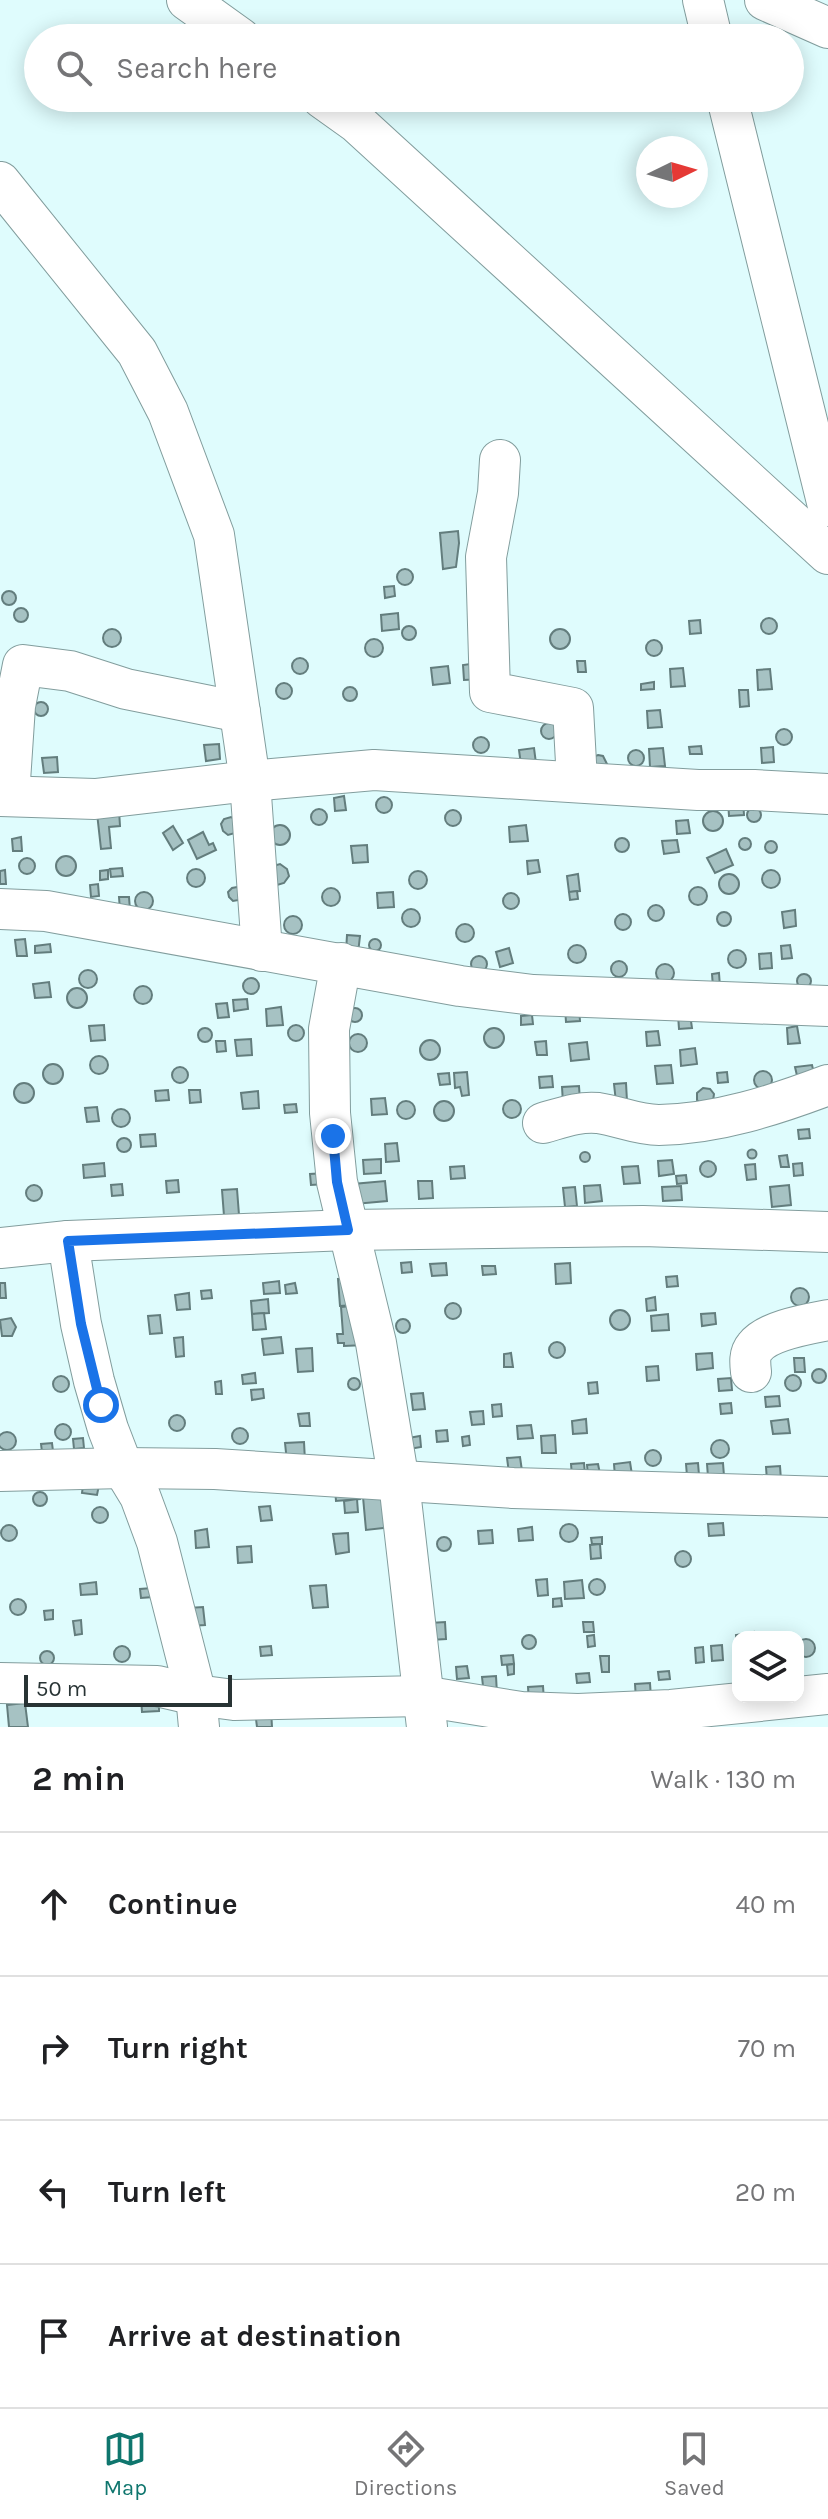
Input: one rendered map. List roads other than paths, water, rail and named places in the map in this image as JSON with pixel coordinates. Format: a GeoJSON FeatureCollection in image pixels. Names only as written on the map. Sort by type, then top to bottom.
{"type":"FeatureCollection","features":[{"type":"Feature","properties":{"kind":"street"},"geometry":{"type":"LineString","coordinates":[[187,0],[220,24]]}},
{"type":"Feature","properties":{"kind":"street"},"geometry":{"type":"LineString","coordinates":[[703,0],[709,24]]}},
{"type":"Feature","properties":{"kind":"street"},"geometry":{"type":"LineString","coordinates":[[765,0],[828,28]]}},
{"type":"Feature","properties":{"kind":"street"},"geometry":{"type":"LineString","coordinates":[[340,112],[368,134],[828,554]]}},
{"type":"Feature","properties":{"kind":"street"},"geometry":{"type":"LineString","coordinates":[[730,112],[828,506]]}},
{"type":"Feature","properties":{"kind":"street"},"geometry":{"type":"LineString","coordinates":[[0,182],[137,352],[168,412],[214,535],[250,781],[262,951]]}},
{"type":"Feature","properties":{"kind":"street"},"geometry":{"type":"LineString","coordinates":[[500,460],[498,493],[486,557],[490,692],[573,708],[577,781]]}},
{"type":"Feature","properties":{"kind":"street"},"geometry":{"type":"LineString","coordinates":[[240,712],[126,689],[70,671],[23,665],[5,796],[95,799],[374,770],[698,790],[828,794]]}},
{"type":"Feature","properties":{"kind":"street"},"geometry":{"type":"LineString","coordinates":[[0,909],[46,911],[460,986],[533,995],[828,1006]]}},
{"type":"Feature","properties":{"kind":"street"},"geometry":{"type":"LineString","coordinates":[[341,963],[329,1029],[330,1113],[337,1182],[376,1343],[399,1482],[424,1711]]}},
{"type":"Feature","properties":{"kind":"street"},"geometry":{"type":"LineString","coordinates":[[543,1123],[587,1113],[646,1125],[708,1120],[733,1116],[828,1085]]}},
{"type":"Feature","properties":{"kind":"street"},"geometry":{"type":"LineString","coordinates":[[0,1248],[68,1241],[348,1230],[643,1226],[828,1232]]}},
{"type":"Feature","properties":{"kind":"street"},"geometry":{"type":"LineString","coordinates":[[68,1241],[94,1381],[123,1468],[140,1496],[157,1542],[198,1711]]}},
{"type":"Feature","properties":{"kind":"street"},"geometry":{"type":"LineString","coordinates":[[751,1372],[750,1356],[756,1345],[793,1328],[828,1320]]}},
{"type":"Feature","properties":{"kind":"street"},"geometry":{"type":"LineString","coordinates":[[0,1471],[215,1469],[513,1488],[828,1497]]}},
{"type":"Feature","properties":{"kind":"street"},"geometry":{"type":"LineString","coordinates":[[0,1683],[157,1686],[198,1711],[234,1700],[424,1711],[578,1714],[671,1710],[828,1694]]}}]}
